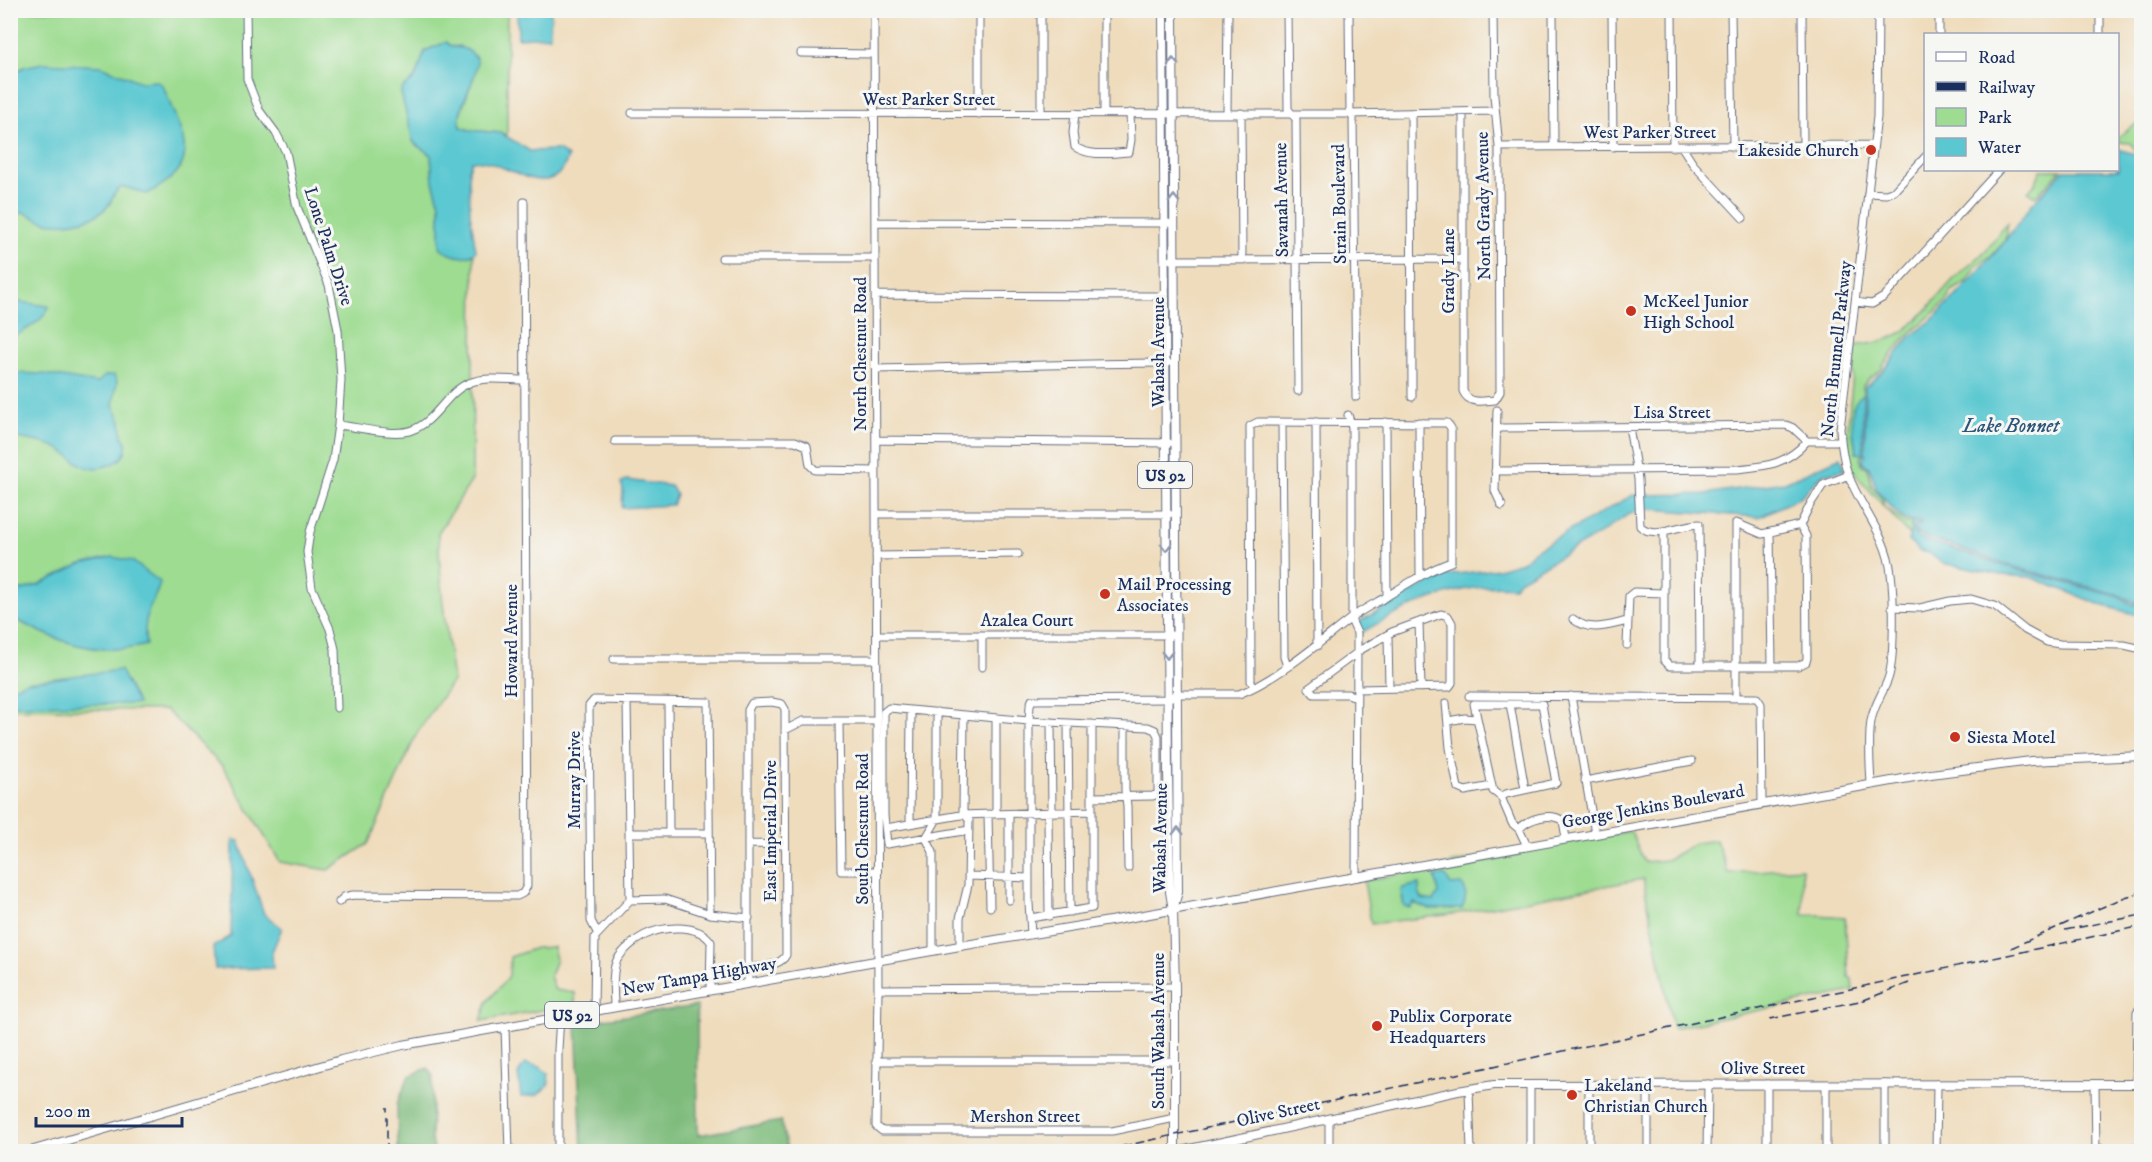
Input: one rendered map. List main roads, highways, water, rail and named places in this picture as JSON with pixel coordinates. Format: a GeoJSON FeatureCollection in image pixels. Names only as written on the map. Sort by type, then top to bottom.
{"type":"FeatureCollection","features":[{"type":"Feature","properties":{"kind":"main road","name":"Wabash Avenue"},"geometry":{"type":"LineString","coordinates":[[1163,10],[1168,113],[1172,635],[1177,694],[1178,892],[1173,910]]}},
{"type":"Feature","properties":{"kind":"main road","name":"Wabash Avenue"},"geometry":{"type":"LineString","coordinates":[[1168,113],[1173,10]]}},
{"type":"Feature","properties":{"kind":"main road","name":"Wabash Avenue"},"geometry":{"type":"LineString","coordinates":[[1169,260],[1165,294],[1170,363]]}},
{"type":"Feature","properties":{"kind":"main road","name":"Wabash Avenue"},"geometry":{"type":"LineString","coordinates":[[1172,635],[1167,699],[1167,770],[1170,892],[1173,910]]}},
{"type":"Feature","properties":{"kind":"main road","name":"George Jenkins Boulevard"},"geometry":{"type":"LineString","coordinates":[[1173,910],[1938,773],[2031,761],[2142,756]]}},
{"type":"Feature","properties":{"kind":"main road"},"geometry":{"type":"LineString","coordinates":[[1167,770],[1177,770]]}},
{"type":"Feature","properties":{"kind":"main road","name":"New Tampa Highway"},"geometry":{"type":"LineString","coordinates":[[27,1152],[340,1060],[403,1046],[748,983],[1173,910]]}},
{"type":"Feature","properties":{"kind":"main road","name":"South Wabash Avenue"},"geometry":{"type":"LineString","coordinates":[[1173,910],[1175,1152]]}},
{"type":"Feature","properties":{"kind":"main road","name":"Olive Street"},"geometry":{"type":"LineString","coordinates":[[1175,1152],[1494,1085],[2139,1084]]}},
{"type":"Feature","properties":{"kind":"water"},"geometry":{"type":"Polygon","coordinates":[[[517,11],[551,11],[550,36],[518,38],[517,11]]]}},
{"type":"Feature","properties":{"kind":"water"},"geometry":{"type":"Polygon","coordinates":[[[446,42],[452,47],[467,50],[477,60],[474,77],[463,103],[461,127],[501,133],[530,151],[559,150],[568,157],[560,172],[550,179],[538,180],[524,177],[484,161],[472,161],[469,169],[470,213],[476,251],[462,257],[448,253],[440,247],[440,204],[433,181],[431,156],[413,141],[401,93],[403,88],[416,76],[425,51],[446,42]]]}},
{"type":"Feature","properties":{"kind":"water"},"geometry":{"type":"Polygon","coordinates":[[[43,63],[101,66],[141,82],[157,81],[162,85],[179,126],[185,149],[184,159],[173,177],[147,194],[120,188],[107,207],[85,220],[66,223],[48,222],[23,212],[11,219],[11,74],[24,67],[43,63]]]}},
{"type":"Feature","properties":{"kind":"water","name":"Lake Bonnet"},"geometry":{"type":"Polygon","coordinates":[[[2119,149],[2141,156],[2141,605],[2116,594],[2018,568],[1917,534],[1915,531],[1921,521],[1906,520],[1894,511],[1876,488],[1870,470],[1862,460],[1865,455],[1865,387],[1883,371],[1909,338],[1932,320],[1959,293],[2002,245],[2032,204],[2063,171],[2119,171],[2119,149]]]}},
{"type":"Feature","properties":{"kind":"water"},"geometry":{"type":"Polygon","coordinates":[[[11,301],[49,307],[38,322],[11,338],[11,301]]]}},
{"type":"Feature","properties":{"kind":"water"},"geometry":{"type":"Polygon","coordinates":[[[11,373],[44,374],[97,383],[105,376],[114,375],[117,382],[113,405],[121,421],[122,436],[126,442],[124,456],[112,464],[85,467],[53,446],[11,437],[11,373]]]}},
{"type":"Feature","properties":{"kind":"water"},"geometry":{"type":"Polygon","coordinates":[[[1863,394],[1863,454],[1856,453],[1852,414],[1857,400],[1863,394]]]}},
{"type":"Feature","properties":{"kind":"water"},"geometry":{"type":"Polygon","coordinates":[[[1841,457],[1845,470],[1823,474],[1799,498],[1759,517],[1648,509],[1629,514],[1598,535],[1519,580],[1514,587],[1473,588],[1433,598],[1395,614],[1359,634],[1357,623],[1441,576],[1498,569],[1522,562],[1535,550],[1633,495],[1704,494],[1785,482],[1841,457]]]}},
{"type":"Feature","properties":{"kind":"water"},"geometry":{"type":"Polygon","coordinates":[[[626,480],[671,486],[676,495],[672,505],[622,508],[621,483],[626,480]]]}},
{"type":"Feature","properties":{"kind":"water"},"geometry":{"type":"Polygon","coordinates":[[[1911,522],[1919,523],[1913,530],[1919,538],[2018,570],[2116,596],[2141,608],[2141,616],[2101,605],[2030,577],[2001,575],[1942,563],[1929,553],[1919,551],[1908,541],[1911,522]]]}},
{"type":"Feature","properties":{"kind":"water"},"geometry":{"type":"Polygon","coordinates":[[[112,557],[132,561],[160,582],[147,618],[146,645],[128,648],[93,648],[43,633],[11,617],[11,593],[39,585],[81,564],[112,557]]]}},
{"type":"Feature","properties":{"kind":"water"},"geometry":{"type":"Polygon","coordinates":[[[120,670],[138,704],[11,705],[11,688],[26,682],[120,670]]]}},
{"type":"Feature","properties":{"kind":"water"},"geometry":{"type":"Polygon","coordinates":[[[233,840],[239,841],[264,914],[282,928],[272,952],[273,968],[215,969],[213,947],[231,936],[233,840]]]}},
{"type":"Feature","properties":{"kind":"water"},"geometry":{"type":"Polygon","coordinates":[[[1445,875],[1451,885],[1461,884],[1465,889],[1462,909],[1429,909],[1414,903],[1410,908],[1404,906],[1401,891],[1403,888],[1419,884],[1422,899],[1433,901],[1439,893],[1435,877],[1445,875]]]}},
{"type":"Feature","properties":{"kind":"water"},"geometry":{"type":"Polygon","coordinates":[[[525,1063],[540,1067],[548,1074],[549,1085],[537,1095],[521,1097],[518,1074],[525,1063]]]}},
{"type":"Feature","properties":{"kind":"railway"},"geometry":{"type":"LineString","coordinates":[[2011,948],[2125,897],[2142,892]]}},
{"type":"Feature","properties":{"kind":"railway"},"geometry":{"type":"LineString","coordinates":[[2065,930],[2142,915]]}},
{"type":"Feature","properties":{"kind":"railway"},"geometry":{"type":"LineString","coordinates":[[1096,1152],[2142,926]]}},
{"type":"Feature","properties":{"kind":"railway"},"geometry":{"type":"LineString","coordinates":[[1770,1019],[1864,1000],[1909,983]]}},
{"type":"Feature","properties":{"kind":"railway"},"geometry":{"type":"LineString","coordinates":[[387,1107],[387,1152]]}},
{"type":"Feature","properties":{"kind":"place","name":"Lakeside Church"},"geometry":{"type":"Point","coordinates":[1871,150]}},
{"type":"Feature","properties":{"kind":"place","name":"McKeel Junior High School"},"geometry":{"type":"Point","coordinates":[1631,311]}},
{"type":"Feature","properties":{"kind":"place","name":"Mail Processing Associates"},"geometry":{"type":"Point","coordinates":[1105,594]}},
{"type":"Feature","properties":{"kind":"place","name":"Siesta Motel"},"geometry":{"type":"Point","coordinates":[1955,737]}},
{"type":"Feature","properties":{"kind":"place","name":"Publix Corporate Headquarters"},"geometry":{"type":"Point","coordinates":[1377,1026]}},
{"type":"Feature","properties":{"kind":"place","name":"Lakeland Christian Church"},"geometry":{"type":"Point","coordinates":[1572,1095]}}]}
